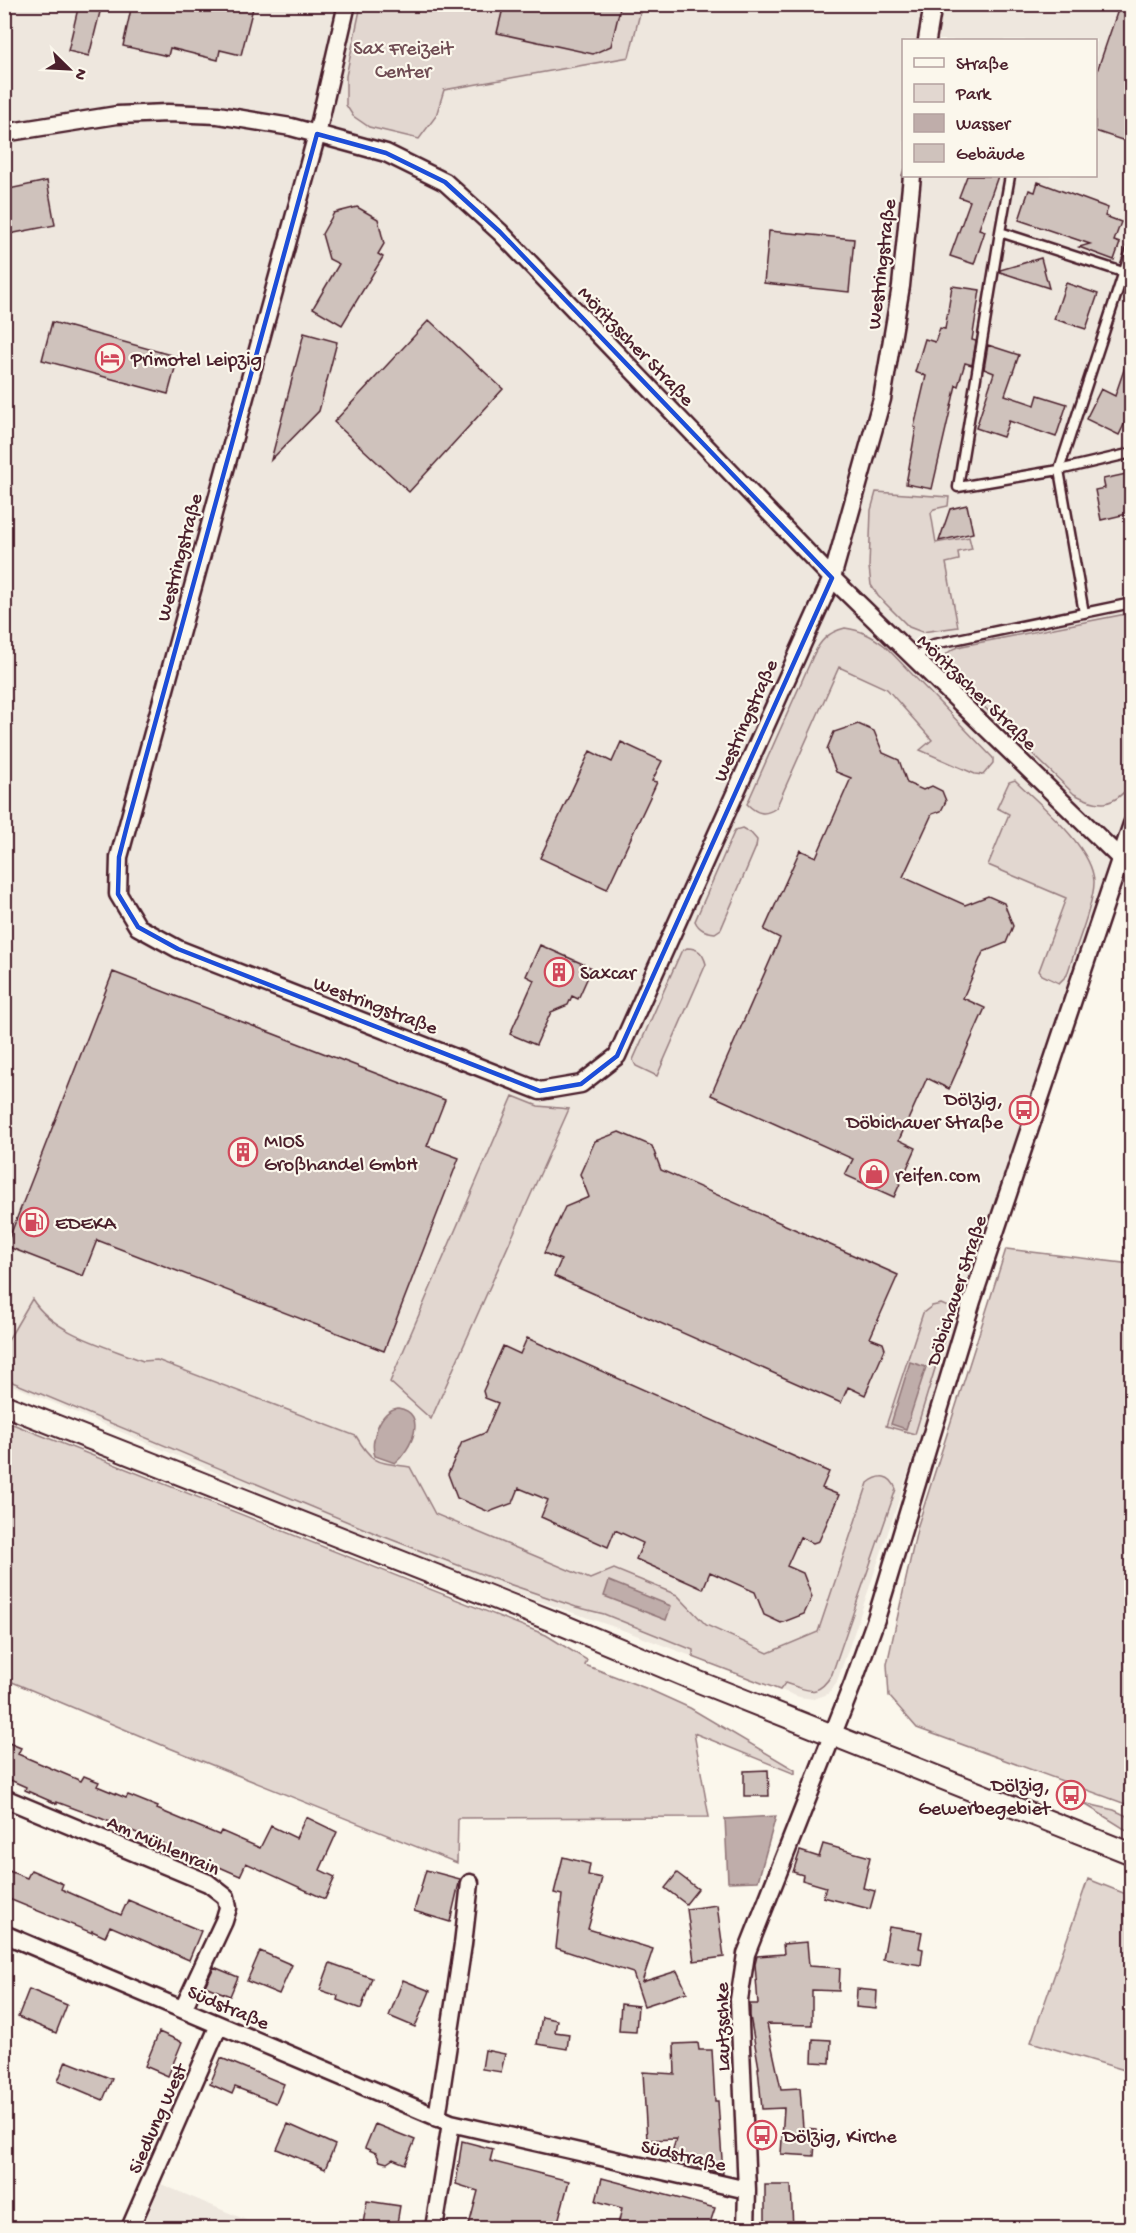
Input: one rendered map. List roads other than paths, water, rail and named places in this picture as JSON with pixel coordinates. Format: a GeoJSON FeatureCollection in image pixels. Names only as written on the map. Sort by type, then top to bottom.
{"type":"FeatureCollection","features":[{"type":"Feature","properties":{"kind":"street","name":"Westringstraße"},"geometry":{"type":"LineString","coordinates":[[347,4],[317,134],[119,857],[118,894],[138,927],[178,949],[540,1091],[581,1084],[616,1056],[832,578],[882,399],[901,286],[912,177]]}},
{"type":"Feature","properties":{"kind":"street"},"geometry":{"type":"LineString","coordinates":[[927,39],[933,4]]}},
{"type":"Feature","properties":{"kind":"street","name":"Möritzscher Straße"},"geometry":{"type":"LineString","coordinates":[[4,133],[117,115],[168,113],[218,115],[291,127],[386,153],[445,182],[508,240],[832,578],[1120,858]]}},
{"type":"Feature","properties":{"kind":"street","name":"Döbichauer Straße"},"geometry":{"type":"LineString","coordinates":[[833,1735],[876,1619],[972,1301],[1131,824]]}},
{"type":"Feature","properties":{"kind":"street"},"geometry":{"type":"LineString","coordinates":[[4,1405],[565,1626],[1131,1854]]}},
{"type":"Feature","properties":{"kind":"street","name":"Lautzschke"},"geometry":{"type":"LineString","coordinates":[[746,2229],[747,2190],[739,2000],[741,1974],[753,1934],[833,1735]]}},
{"type":"Feature","properties":{"kind":"street","name":"Am Mühlenrain"},"geometry":{"type":"LineString","coordinates":[[4,1798],[208,1883],[226,1897],[228,1908],[224,1921],[183,2009]]}},
{"type":"Feature","properties":{"kind":"street"},"geometry":{"type":"LineString","coordinates":[[434,2229],[470,1883]]}},
{"type":"Feature","properties":{"kind":"street","name":"Südstraße"},"geometry":{"type":"LineString","coordinates":[[4,1934],[444,2121],[747,2190]]}},
{"type":"Feature","properties":{"kind":"street","name":"Siedlung West"},"geometry":{"type":"LineString","coordinates":[[130,2229],[219,2025]]}},
{"type":"Feature","properties":{"kind":"lane"},"geometry":{"type":"LineString","coordinates":[[1010,177],[958,487],[1059,470],[1131,453]]}},
{"type":"Feature","properties":{"kind":"lane"},"geometry":{"type":"LineString","coordinates":[[1000,232],[1127,274]]}},
{"type":"Feature","properties":{"kind":"lane"},"geometry":{"type":"LineString","coordinates":[[1084,613],[1059,470],[1127,274],[1131,247]]}},
{"type":"Feature","properties":{"kind":"lane"},"geometry":{"type":"LineString","coordinates":[[915,658],[934,644],[1131,603]]}},
{"type":"Feature","properties":{"kind":"water"},"geometry":{"type":"Polygon","coordinates":[[[910,1362],[926,1367],[906,1429],[891,1424],[910,1362]]]}},
{"type":"Feature","properties":{"kind":"water"},"geometry":{"type":"Polygon","coordinates":[[[398,1408],[407,1411],[413,1417],[415,1424],[407,1450],[395,1463],[375,1456],[374,1442],[381,1420],[386,1414],[398,1408]]]}},
{"type":"Feature","properties":{"kind":"water"},"geometry":{"type":"Polygon","coordinates":[[[609,1581],[671,1606],[666,1620],[604,1596],[609,1581]]]}},
{"type":"Feature","properties":{"kind":"water"},"geometry":{"type":"Polygon","coordinates":[[[776,1816],[758,1881],[728,1882],[725,1819],[776,1816]]]}},
{"type":"Feature","properties":{"kind":"place","name":"Primotel Leipzig"},"geometry":{"type":"Point","coordinates":[110,358]}},
{"type":"Feature","properties":{"kind":"place","name":"Saxcar"},"geometry":{"type":"Point","coordinates":[559,972]}},
{"type":"Feature","properties":{"kind":"place","name":"Dölzig, Döbichauer Straße"},"geometry":{"type":"Point","coordinates":[1024,1110]}},
{"type":"Feature","properties":{"kind":"place","name":"MIOS Großhandel GmbH"},"geometry":{"type":"Point","coordinates":[243,1152]}},
{"type":"Feature","properties":{"kind":"place","name":"reifen.com"},"geometry":{"type":"Point","coordinates":[874,1174]}},
{"type":"Feature","properties":{"kind":"place","name":"EDEKA"},"geometry":{"type":"Point","coordinates":[34,1222]}},
{"type":"Feature","properties":{"kind":"place","name":"Dölzig, Gewerbegebiet"},"geometry":{"type":"Point","coordinates":[1071,1795]}},
{"type":"Feature","properties":{"kind":"place","name":"Dölzig, Kirche"},"geometry":{"type":"Point","coordinates":[762,2135]}},
{"type":"Feature","properties":{"kind":"park label","name":"Sax Freizeit Center"},"geometry":{"type":"Point","coordinates":[403,58]}}]}
